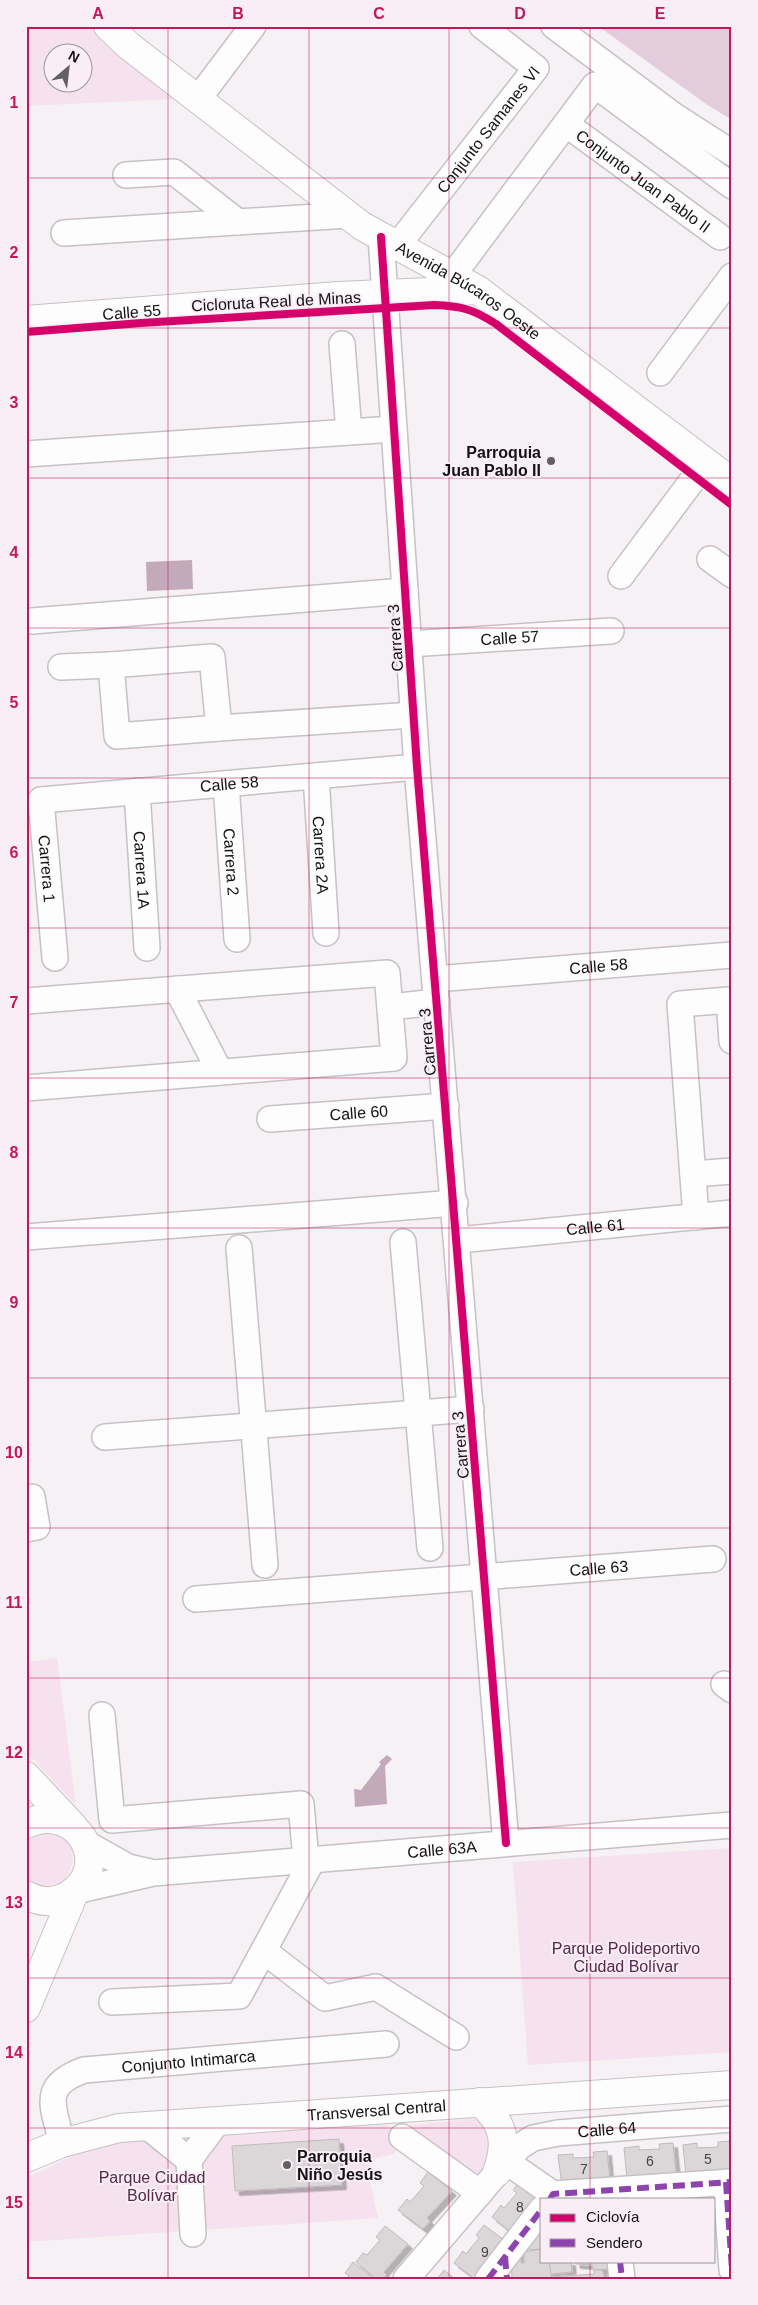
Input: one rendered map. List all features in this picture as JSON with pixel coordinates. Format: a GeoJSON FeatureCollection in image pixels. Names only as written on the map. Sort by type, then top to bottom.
{"type":"FeatureCollection","features":[{"type":"Feature","properties":{"kind":"main road","name":"Avenida Búcaros Oeste"},"geometry":{"type":"LineString","coordinates":[[108,26],[129,46],[348,215],[389,242],[478,290],[732,482]]}},
{"type":"Feature","properties":{"kind":"main road","name":"Calle 55"},"geometry":{"type":"LineString","coordinates":[[26,320],[385,293],[478,290]]}},
{"type":"Feature","properties":{"kind":"main road"},"geometry":{"type":"LineString","coordinates":[[27,1823],[32,1806],[30,1780]]}},
{"type":"Feature","properties":{"kind":"main road"},"geometry":{"type":"LineString","coordinates":[[30,1780],[83,1838],[89,1857],[88,1870],[84,1882],[75,1892],[63,1899],[50,1902],[31,1898]]}},
{"type":"Feature","properties":{"kind":"main road"},"geometry":{"type":"LineString","coordinates":[[27,1823],[41,1818],[55,1819],[68,1823],[83,1838]]}},
{"type":"Feature","properties":{"kind":"main road"},"geometry":{"type":"LineString","coordinates":[[26,2008],[75,1892]]}},
{"type":"Feature","properties":{"kind":"main road"},"geometry":{"type":"LineString","coordinates":[[31,1898],[46,1924],[46,1960]]}},
{"type":"Feature","properties":{"kind":"main road","name":"Transversal Central"},"geometry":{"type":"LineString","coordinates":[[26,2158],[62,2142],[102,2130],[218,2120],[732,2085]]}},
{"type":"Feature","properties":{"kind":"main road"},"geometry":{"type":"LineString","coordinates":[[480,2102],[492,2112],[500,2126],[504,2141],[502,2167]]}},
{"type":"Feature","properties":{"kind":"street"},"geometry":{"type":"LineString","coordinates":[[198,99],[252,26]]}},
{"type":"Feature","properties":{"kind":"street","name":"Conjunto Samanes VI"},"geometry":{"type":"LineString","coordinates":[[389,242],[536,68],[482,26]]}},
{"type":"Feature","properties":{"kind":"street"},"geometry":{"type":"LineString","coordinates":[[554,26],[666,109],[732,153]]}},
{"type":"Feature","properties":{"kind":"street","name":"Conjunto Juan Pablo II"},"geometry":{"type":"LineString","coordinates":[[453,276],[595,85],[732,186]]}},
{"type":"Feature","properties":{"kind":"street","name":"Conjunto Juan Pablo II"},"geometry":{"type":"LineString","coordinates":[[566,124],[720,238]]}},
{"type":"Feature","properties":{"kind":"street"},"geometry":{"type":"LineString","coordinates":[[126,175],[174,172],[238,222]]}},
{"type":"Feature","properties":{"kind":"street"},"geometry":{"type":"LineString","coordinates":[[64,232],[348,215]]}},
{"type":"Feature","properties":{"kind":"street","name":"Carrera 3"},"geometry":{"type":"LineString","coordinates":[[389,242],[385,293],[413,714],[455,1203],[506,1844]]}},
{"type":"Feature","properties":{"kind":"street"},"geometry":{"type":"LineString","coordinates":[[660,373],[728,290]]}},
{"type":"Feature","properties":{"kind":"street"},"geometry":{"type":"LineString","coordinates":[[342,344],[349,432]]}},
{"type":"Feature","properties":{"kind":"street"},"geometry":{"type":"LineString","coordinates":[[26,454],[394,429]]}},
{"type":"Feature","properties":{"kind":"street"},"geometry":{"type":"LineString","coordinates":[[621,576],[706,462]]}},
{"type":"Feature","properties":{"kind":"street"},"geometry":{"type":"LineString","coordinates":[[710,559],[732,576]]}},
{"type":"Feature","properties":{"kind":"street"},"geometry":{"type":"LineString","coordinates":[[32,621],[405,591]]}},
{"type":"Feature","properties":{"kind":"street","name":"Calle 57"},"geometry":{"type":"LineString","coordinates":[[409,644],[611,631]]}},
{"type":"Feature","properties":{"kind":"street"},"geometry":{"type":"LineString","coordinates":[[61,667],[212,657],[219,728]]}},
{"type":"Feature","properties":{"kind":"street"},"geometry":{"type":"LineString","coordinates":[[111,665],[117,736],[413,714]]}},
{"type":"Feature","properties":{"kind":"street","name":"Calle 58"},"geometry":{"type":"LineString","coordinates":[[34,793],[137,791],[417,767]]}},
{"type":"Feature","properties":{"kind":"street","name":"Carrera 2A"},"geometry":{"type":"LineString","coordinates":[[316,776],[326,934]]}},
{"type":"Feature","properties":{"kind":"street","name":"Carrera 2"},"geometry":{"type":"LineString","coordinates":[[226,784],[237,939]]}},
{"type":"Feature","properties":{"kind":"street","name":"Carrera 1A"},"geometry":{"type":"LineString","coordinates":[[137,791],[147,948]]}},
{"type":"Feature","properties":{"kind":"street","name":"Carrera 1"},"geometry":{"type":"LineString","coordinates":[[34,793],[55,958]]}},
{"type":"Feature","properties":{"kind":"street","name":"Calle 58"},"geometry":{"type":"LineString","coordinates":[[390,1007],[436,990],[732,955]]}},
{"type":"Feature","properties":{"kind":"street"},"geometry":{"type":"LineString","coordinates":[[26,1001],[387,973],[394,1058],[26,1088]]}},
{"type":"Feature","properties":{"kind":"street"},"geometry":{"type":"LineString","coordinates":[[177,989],[220,1072]]}},
{"type":"Feature","properties":{"kind":"street"},"geometry":{"type":"LineString","coordinates":[[696,1217],[680,1004],[729,1000],[732,1041]]}},
{"type":"Feature","properties":{"kind":"street","name":"Calle 60"},"geometry":{"type":"LineString","coordinates":[[270,1119],[446,1106]]}},
{"type":"Feature","properties":{"kind":"street"},"geometry":{"type":"LineString","coordinates":[[693,1174],[732,1171]]}},
{"type":"Feature","properties":{"kind":"street"},"geometry":{"type":"LineString","coordinates":[[26,1237],[455,1203]]}},
{"type":"Feature","properties":{"kind":"street","name":"Calle 61"},"geometry":{"type":"LineString","coordinates":[[458,1240],[732,1213]]}},
{"type":"Feature","properties":{"kind":"street"},"geometry":{"type":"LineString","coordinates":[[402,1242],[430,1548]]}},
{"type":"Feature","properties":{"kind":"street"},"geometry":{"type":"LineString","coordinates":[[239,1248],[265,1566]]}},
{"type":"Feature","properties":{"kind":"street"},"geometry":{"type":"LineString","coordinates":[[105,1437],[471,1409]]}},
{"type":"Feature","properties":{"kind":"street"},"geometry":{"type":"LineString","coordinates":[[32,1496],[32,1528]]}},
{"type":"Feature","properties":{"kind":"street","name":"Calle 63"},"geometry":{"type":"LineString","coordinates":[[196,1599],[713,1559]]}},
{"type":"Feature","properties":{"kind":"street"},"geometry":{"type":"LineString","coordinates":[[102,1716],[112,1820],[301,1804],[310,1860],[239,1996],[112,2002]]}},
{"type":"Feature","properties":{"kind":"street","name":"Calle 63A"},"geometry":{"type":"LineString","coordinates":[[75,1892],[153,1873],[732,1825]]}},
{"type":"Feature","properties":{"kind":"street","name":"Calle 63A"},"geometry":{"type":"LineString","coordinates":[[83,1838],[128,1867],[153,1873]]}},
{"type":"Feature","properties":{"kind":"street"},"geometry":{"type":"LineString","coordinates":[[264,1951],[325,1998],[376,1987],[456,2037]]}},
{"type":"Feature","properties":{"kind":"street","name":"Conjunto Intimarca"},"geometry":{"type":"LineString","coordinates":[[62,2142],[51,2099],[55,2087],[66,2076],[84,2070],[386,2044]]}},
{"type":"Feature","properties":{"kind":"street","name":"Calle 64"},"geometry":{"type":"LineString","coordinates":[[406,2279],[519,2147],[532,2138],[732,2119]]}},
{"type":"Feature","properties":{"kind":"street"},"geometry":{"type":"LineString","coordinates":[[193,2234],[189,2160],[218,2120]]}},
{"type":"Feature","properties":{"kind":"street"},"geometry":{"type":"LineString","coordinates":[[147,2126],[189,2160]]}},
{"type":"Feature","properties":{"kind":"street"},"geometry":{"type":"LineString","coordinates":[[402,2137],[480,2193]]}},
{"type":"Feature","properties":{"kind":"street"},"geometry":{"type":"LineString","coordinates":[[502,2167],[544,2198]]}},
{"type":"Feature","properties":{"kind":"street"},"geometry":{"type":"LineString","coordinates":[[576,2198],[729,2182],[732,2270]]}},
{"type":"Feature","properties":{"kind":"street"},"geometry":{"type":"LineString","coordinates":[[488,2279],[506,2268],[540,2214]]}},
{"type":"Feature","properties":{"kind":"street"},"geometry":{"type":"LineString","coordinates":[[620,2262],[622,2279]]}},
{"type":"Feature","properties":{"kind":"green space"},"geometry":{"type":"Polygon","coordinates":[[[26,26],[91,26],[117,53],[174,99],[26,106],[26,26]]]}},
{"type":"Feature","properties":{"kind":"green space"},"geometry":{"type":"Polygon","coordinates":[[[57,1658],[76,1805],[26,1752],[26,1662],[57,1658]]]}},
{"type":"Feature","properties":{"kind":"green space"},"geometry":{"type":"Polygon","coordinates":[[[41,1833],[59,1836],[69,1844],[73,1856],[71,1868],[64,1879],[54,1886],[41,1886],[26,1877],[26,1841],[41,1833]]]}},
{"type":"Feature","properties":{"kind":"green space","name":"Parque Polideportivo Ciudad Bolívar"},"geometry":{"type":"Polygon","coordinates":[[[732,1848],[732,2052],[528,2065],[513,1862],[732,1848]]]}},
{"type":"Feature","properties":{"kind":"green space"},"geometry":{"type":"Polygon","coordinates":[[[486,2117],[494,2154],[473,2179],[404,2126],[486,2117]]]}},
{"type":"Feature","properties":{"kind":"green space","name":"Parque Ciudad Bolívar"},"geometry":{"type":"Polygon","coordinates":[[[387,2125],[403,2144],[393,2154],[371,2159],[368,2173],[378,2218],[26,2242],[26,2178],[83,2150],[147,2138],[387,2125]]]}},
{"type":"Feature","properties":{"kind":"shaded area"},"geometry":{"type":"Polygon","coordinates":[[[598,26],[732,26],[732,120],[706,104],[598,26]]]}},
{"type":"Feature","properties":{"kind":"shaded area"},"geometry":{"type":"Polygon","coordinates":[[[192,560],[193,589],[147,591],[146,562],[192,560]]]}},
{"type":"Feature","properties":{"kind":"shaded area"},"geometry":{"type":"Polygon","coordinates":[[[387,1755],[392,1759],[385,1766],[387,1804],[355,1807],[354,1789],[361,1790],[381,1764],[379,1762],[387,1755]]]}},
{"type":"Feature","properties":{"kind":"building","name":"Parroquia Niño Jesús"},"geometry":{"type":"Polygon","coordinates":[[[339,2139],[342,2185],[235,2191],[232,2146],[339,2139]]]}},
{"type":"Feature","properties":{"kind":"building"},"geometry":{"type":"Polygon","coordinates":[[[731,2141],[732,2171],[697,2172],[697,2175],[686,2176],[683,2145],[697,2143],[697,2148],[718,2147],[718,2142],[731,2141]]]}},
{"type":"Feature","properties":{"kind":"building"},"geometry":{"type":"Polygon","coordinates":[[[673,2143],[676,2173],[639,2175],[639,2178],[627,2179],[624,2148],[639,2146],[639,2150],[660,2149],[659,2144],[673,2143]]]}},
{"type":"Feature","properties":{"kind":"building"},"geometry":{"type":"Polygon","coordinates":[[[607,2151],[610,2181],[562,2186],[558,2155],[573,2154],[573,2158],[594,2157],[593,2152],[607,2151]]]}},
{"type":"Feature","properties":{"kind":"building"},"geometry":{"type":"Polygon","coordinates":[[[428,2172],[452,2191],[427,2218],[430,2221],[423,2229],[398,2210],[407,2199],[410,2202],[424,2186],[420,2183],[428,2172]]]}},
{"type":"Feature","properties":{"kind":"building"},"geometry":{"type":"Polygon","coordinates":[[[522,2179],[543,2198],[540,2198],[540,2204],[516,2236],[492,2217],[501,2205],[504,2208],[517,2193],[513,2190],[522,2179]]]}},
{"type":"Feature","properties":{"kind":"building"},"geometry":{"type":"Polygon","coordinates":[[[484,2225],[508,2243],[481,2279],[475,2279],[454,2263],[463,2251],[466,2254],[479,2238],[476,2235],[484,2225]]]}},
{"type":"Feature","properties":{"kind":"building"},"geometry":{"type":"Polygon","coordinates":[[[385,2226],[408,2244],[384,2272],[387,2275],[383,2279],[376,2279],[356,2262],[363,2253],[367,2255],[380,2240],[376,2237],[385,2226]]]}},
{"type":"Feature","properties":{"kind":"building"},"geometry":{"type":"Polygon","coordinates":[[[526,2234],[540,2234],[540,2249],[528,2250],[526,2234]]]}},
{"type":"Feature","properties":{"kind":"building"},"geometry":{"type":"Polygon","coordinates":[[[540,2249],[540,2262],[549,2262],[552,2279],[512,2279],[511,2252],[521,2252],[521,2263],[524,2263],[524,2252],[540,2249]]]}},
{"type":"Feature","properties":{"kind":"building"},"geometry":{"type":"Polygon","coordinates":[[[353,2262],[374,2279],[347,2279],[349,2276],[345,2273],[353,2262]]]}},
{"type":"Feature","properties":{"kind":"building"},"geometry":{"type":"Polygon","coordinates":[[[549,2262],[571,2262],[572,2272],[551,2274],[549,2262]]]}},
{"type":"Feature","properties":{"kind":"building"},"geometry":{"type":"Polygon","coordinates":[[[575,2262],[614,2262],[608,2266],[610,2269],[594,2270],[592,2265],[576,2264],[575,2262]]]}},
{"type":"Feature","properties":{"kind":"building"},"geometry":{"type":"Polygon","coordinates":[[[444,2270],[455,2279],[437,2279],[444,2270]]]}},
{"type":"Feature","properties":{"kind":"building"},"geometry":{"type":"Polygon","coordinates":[[[594,2270],[602,2270],[605,2279],[552,2279],[552,2277],[594,2274],[594,2270]]]}},
{"type":"Feature","properties":{"kind":"marked path"},"geometry":{"type":"LineString","coordinates":[[726,2182],[732,2270]]}},
{"type":"Feature","properties":{"kind":"marked path"},"geometry":{"type":"LineString","coordinates":[[551,2198],[553,2194],[732,2182]]}},
{"type":"Feature","properties":{"kind":"marked path"},"geometry":{"type":"LineString","coordinates":[[488,2279],[540,2212]]}},
{"type":"Feature","properties":{"kind":"marked path"},"geometry":{"type":"LineString","coordinates":[[505,2257],[507,2279]]}},
{"type":"Feature","properties":{"kind":"marked path"},"geometry":{"type":"LineString","coordinates":[[620,2262],[622,2279]]}},
{"type":"Feature","properties":{"kind":"cycle path"},"geometry":{"type":"LineString","coordinates":[[381,237],[417,767],[506,1843]]}},
{"type":"Feature","properties":{"kind":"cycle path","name":"Cicloruta Real de Minas"},"geometry":{"type":"LineString","coordinates":[[26,332],[434,305],[459,307],[496,324],[732,505]]}},
{"type":"Feature","properties":{"kind":"place","name":"Parroquia Juan Pablo II"},"geometry":{"type":"Point","coordinates":[551,461]}},
{"type":"Feature","properties":{"kind":"place","name":"Parroquia Niño Jesús"},"geometry":{"type":"Point","coordinates":[287,2165]}}]}
